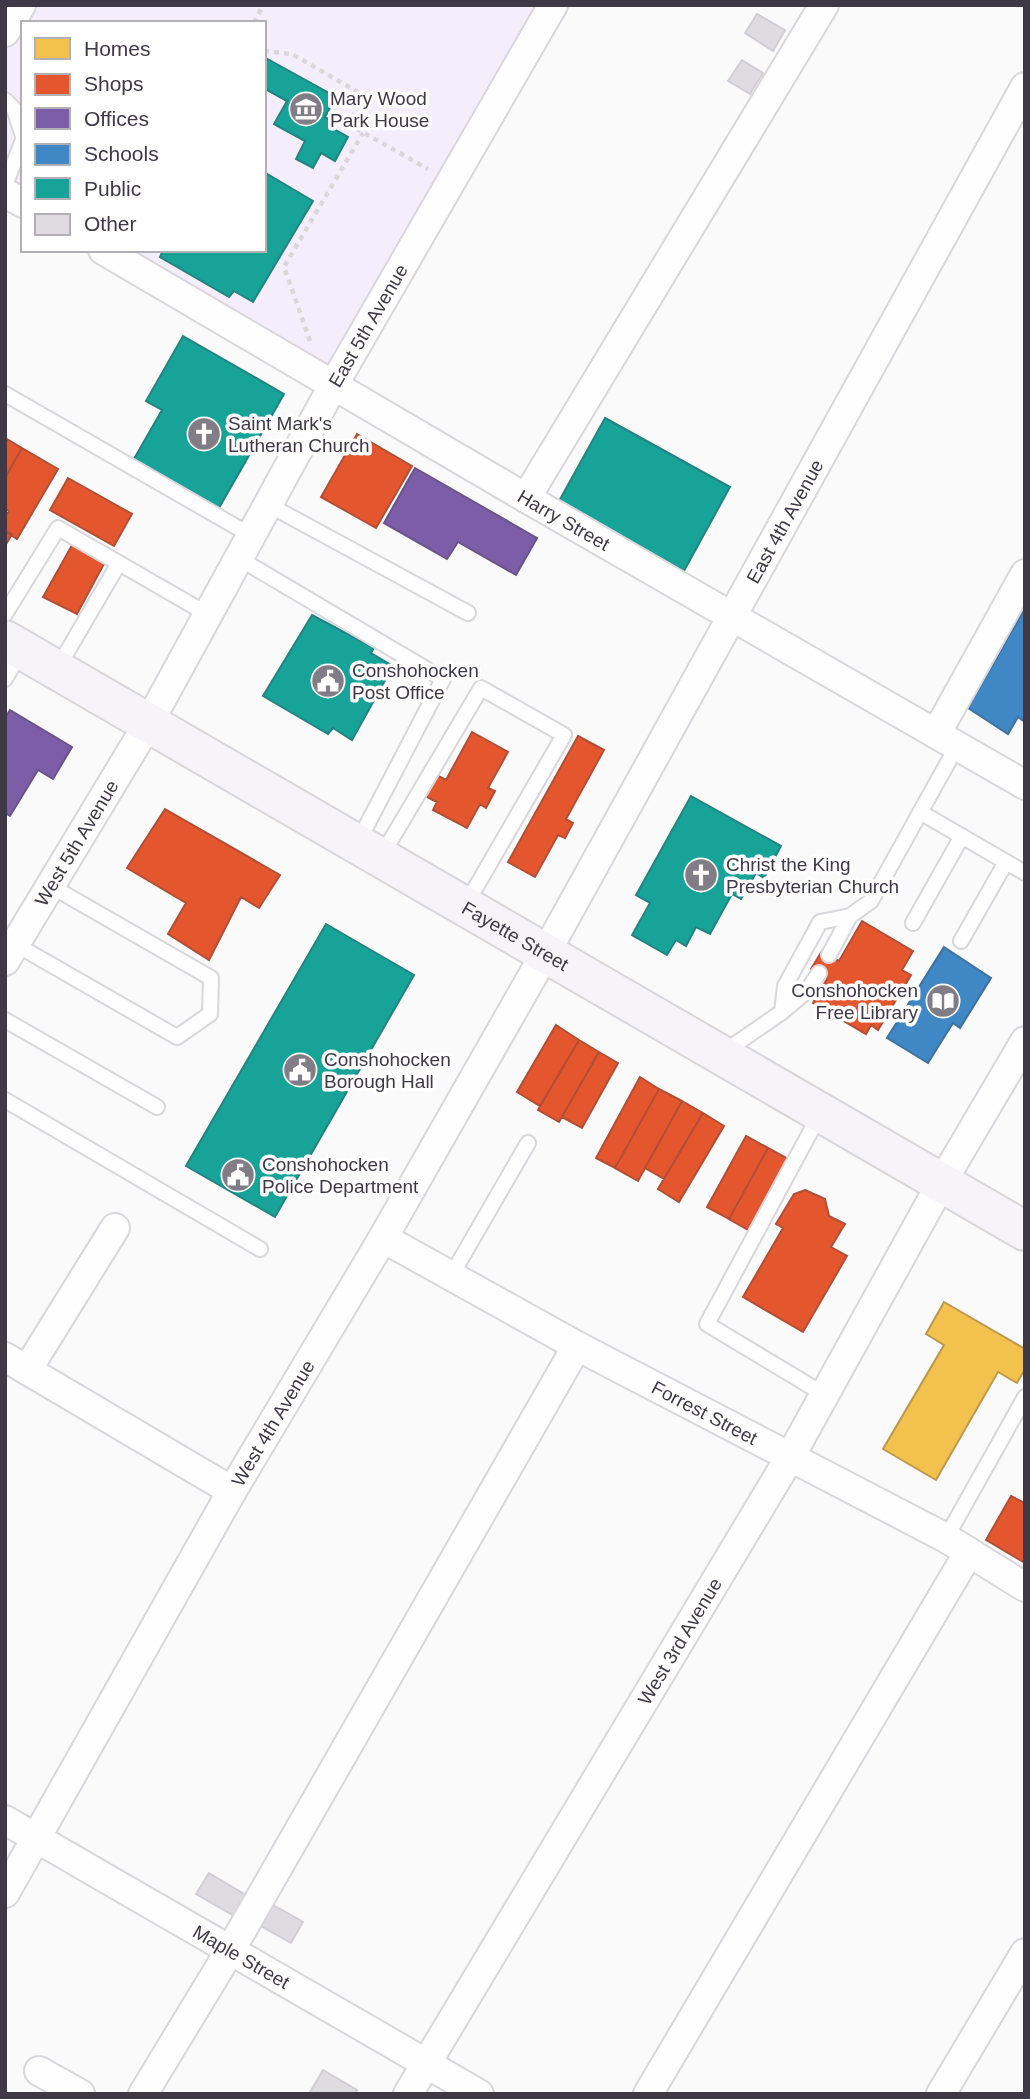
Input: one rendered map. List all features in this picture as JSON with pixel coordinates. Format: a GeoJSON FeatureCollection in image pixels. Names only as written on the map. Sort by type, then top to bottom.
{"type":"FeatureCollection","features":[{"type":"Feature","properties":{"kind":"main road","name":"Fayette Street"},"geometry":{"type":"LineString","coordinates":[[11,657],[56,671],[1025,1231]]}},
{"type":"Feature","properties":{"kind":"street"},"geometry":{"type":"LineString","coordinates":[[5,32],[21,5]]}},
{"type":"Feature","properties":{"kind":"street","name":"East 5th Avenue"},"geometry":{"type":"LineString","coordinates":[[148,724],[334,384],[553,5]]}},
{"type":"Feature","properties":{"kind":"street"},"geometry":{"type":"LineString","coordinates":[[526,499],[824,5]]}},
{"type":"Feature","properties":{"kind":"street","name":"East 4th Avenue"},"geometry":{"type":"LineString","coordinates":[[545,954],[1025,87]]}},
{"type":"Feature","properties":{"kind":"street"},"geometry":{"type":"LineString","coordinates":[[5,193],[21,203]]}},
{"type":"Feature","properties":{"kind":"street","name":"Harry Street"},"geometry":{"type":"LineString","coordinates":[[106,252],[526,499],[1025,785]]}},
{"type":"Feature","properties":{"kind":"street"},"geometry":{"type":"LineString","coordinates":[[946,740],[1025,574]]}},
{"type":"Feature","properties":{"kind":"street","name":"West 5th Avenue"},"geometry":{"type":"LineString","coordinates":[[10,953],[148,724]]}},
{"type":"Feature","properties":{"kind":"street","name":"West 4th Avenue"},"geometry":{"type":"LineString","coordinates":[[5,1893],[232,1491],[383,1238],[545,954]]}},
{"type":"Feature","properties":{"kind":"street","name":"West 3rd Avenue"},"geometry":{"type":"LineString","coordinates":[[408,2094],[790,1457],[942,1182],[1025,1041]]}},
{"type":"Feature","properties":{"kind":"street"},"geometry":{"type":"LineString","coordinates":[[115,1228],[16,1363],[232,1491]]}},
{"type":"Feature","properties":{"kind":"street","name":"Forrest Street"},"geometry":{"type":"LineString","coordinates":[[383,1238],[578,1346],[958,1545],[1025,1587]]}},
{"type":"Feature","properties":{"kind":"street"},"geometry":{"type":"LineString","coordinates":[[144,2094],[231,1949],[578,1346]]}},
{"type":"Feature","properties":{"kind":"street"},"geometry":{"type":"LineString","coordinates":[[648,2094],[958,1545]]}},
{"type":"Feature","properties":{"kind":"street","name":"Maple Street"},"geometry":{"type":"LineString","coordinates":[[5,1820],[479,2094]]}},
{"type":"Feature","properties":{"kind":"street"},"geometry":{"type":"LineString","coordinates":[[941,2094],[1025,1953]]}},
{"type":"Feature","properties":{"kind":"street"},"geometry":{"type":"LineString","coordinates":[[39,2071],[80,2094]]}},
{"type":"Feature","properties":{"kind":"lane"},"geometry":{"type":"LineString","coordinates":[[5,100],[14,108],[21,131]]}},
{"type":"Feature","properties":{"kind":"lane"},"geometry":{"type":"LineString","coordinates":[[5,185],[21,143]]}},
{"type":"Feature","properties":{"kind":"lane"},"geometry":{"type":"LineString","coordinates":[[5,394],[246,548],[443,679],[368,852]]}},
{"type":"Feature","properties":{"kind":"lane"},"geometry":{"type":"LineString","coordinates":[[269,505],[468,612]]}},
{"type":"Feature","properties":{"kind":"lane"},"geometry":{"type":"LineString","coordinates":[[5,614],[58,528],[209,615]]}},
{"type":"Feature","properties":{"kind":"lane"},"geometry":{"type":"LineString","coordinates":[[56,671],[119,562]]}},
{"type":"Feature","properties":{"kind":"lane"},"geometry":{"type":"LineString","coordinates":[[368,852],[481,688],[564,735],[464,907]]}},
{"type":"Feature","properties":{"kind":"lane"},"geometry":{"type":"LineString","coordinates":[[782,1013],[785,986],[820,922],[850,916],[871,901],[920,812],[946,740]]}},
{"type":"Feature","properties":{"kind":"lane"},"geometry":{"type":"LineString","coordinates":[[920,812],[1025,873]]}},
{"type":"Feature","properties":{"kind":"lane"},"geometry":{"type":"LineString","coordinates":[[912,923],[962,836]]}},
{"type":"Feature","properties":{"kind":"lane"},"geometry":{"type":"LineString","coordinates":[[961,941],[1006,862]]}},
{"type":"Feature","properties":{"kind":"lane"},"geometry":{"type":"LineString","coordinates":[[10,953],[177,1037],[210,1014],[211,978],[49,885]]}},
{"type":"Feature","properties":{"kind":"lane"},"geometry":{"type":"LineString","coordinates":[[829,955],[850,916]]}},
{"type":"Feature","properties":{"kind":"lane"},"geometry":{"type":"LineString","coordinates":[[720,1054],[782,1013],[807,991],[819,973]]}},
{"type":"Feature","properties":{"kind":"lane"},"geometry":{"type":"LineString","coordinates":[[5,1020],[157,1107]]}},
{"type":"Feature","properties":{"kind":"lane"},"geometry":{"type":"LineString","coordinates":[[5,1100],[260,1249]]}},
{"type":"Feature","properties":{"kind":"lane"},"geometry":{"type":"LineString","coordinates":[[821,1112],[707,1324],[825,1395]]}},
{"type":"Feature","properties":{"kind":"lane"},"geometry":{"type":"LineString","coordinates":[[451,1276],[528,1143]]}},
{"type":"Feature","properties":{"kind":"lane"},"geometry":{"type":"LineString","coordinates":[[958,1545],[1025,1397]]}},
{"type":"Feature","properties":{"kind":"path"},"geometry":{"type":"LineString","coordinates":[[255,21],[263,5]]}},
{"type":"Feature","properties":{"kind":"path"},"geometry":{"type":"LineString","coordinates":[[266,51],[292,54],[363,95],[350,125],[451,183]]}},
{"type":"Feature","properties":{"kind":"path"},"geometry":{"type":"LineString","coordinates":[[312,349],[284,267],[363,133]]}},
{"type":"Feature","properties":{"kind":"shaded area"},"geometry":{"type":"Polygon","coordinates":[[[21,5],[553,5],[334,384],[106,252],[266,252],[266,21],[21,21],[21,202],[5,193],[5,32],[21,5]]]}},
{"type":"Feature","properties":{"kind":"building: Homes"},"geometry":{"type":"Polygon","coordinates":[[[944,1302],[1025,1349],[1025,1369],[1017,1383],[998,1372],[936,1480],[883,1449],[944,1345],[926,1334],[944,1302]]]}},
{"type":"Feature","properties":{"kind":"building: Shops"},"geometry":{"type":"Polygon","coordinates":[[[357,434],[412,466],[376,528],[321,497],[357,434]]]}},
{"type":"Feature","properties":{"kind":"building: Shops"},"geometry":{"type":"Polygon","coordinates":[[[7,439],[22,448],[5,478],[5,442],[7,439]]]}},
{"type":"Feature","properties":{"kind":"building: Shops"},"geometry":{"type":"Polygon","coordinates":[[[22,448],[58,469],[17,539],[5,531],[5,517],[9,511],[5,509],[5,478],[22,448]]]}},
{"type":"Feature","properties":{"kind":"building: Shops"},"geometry":{"type":"Polygon","coordinates":[[[68,478],[132,514],[114,546],[50,510],[68,478]]]}},
{"type":"Feature","properties":{"kind":"building: Shops"},"geometry":{"type":"Polygon","coordinates":[[[5,531],[12,534],[5,546],[5,531]]]}},
{"type":"Feature","properties":{"kind":"building: Shops"},"geometry":{"type":"Polygon","coordinates":[[[72,545],[105,562],[77,614],[43,597],[72,545]]]}},
{"type":"Feature","properties":{"kind":"building: Shops"},"geometry":{"type":"Polygon","coordinates":[[[472,732],[508,752],[488,788],[495,791],[486,808],[480,804],[467,828],[433,810],[437,802],[421,794],[433,773],[446,780],[472,732]]]}},
{"type":"Feature","properties":{"kind":"building: Shops"},"geometry":{"type":"Polygon","coordinates":[[[578,736],[604,750],[566,819],[573,823],[565,838],[558,835],[535,877],[508,862],[578,736]]]}},
{"type":"Feature","properties":{"kind":"building: Shops"},"geometry":{"type":"Polygon","coordinates":[[[165,809],[280,875],[259,908],[241,897],[209,960],[168,934],[186,903],[127,868],[165,809]]]}},
{"type":"Feature","properties":{"kind":"building: Shops"},"geometry":{"type":"Polygon","coordinates":[[[862,921],[913,951],[902,970],[911,975],[878,1030],[871,1025],[866,1034],[813,1003],[827,979],[811,969],[822,951],[839,961],[862,921]]]}},
{"type":"Feature","properties":{"kind":"building: Shops"},"geometry":{"type":"Polygon","coordinates":[[[556,1025],[579,1040],[540,1106],[517,1092],[556,1025]]]}},
{"type":"Feature","properties":{"kind":"building: Shops"},"geometry":{"type":"Polygon","coordinates":[[[579,1040],[599,1052],[559,1122],[538,1110],[579,1040]]]}},
{"type":"Feature","properties":{"kind":"building: Shops"},"geometry":{"type":"Polygon","coordinates":[[[599,1052],[618,1063],[582,1128],[562,1117],[599,1052]]]}},
{"type":"Feature","properties":{"kind":"building: Shops"},"geometry":{"type":"Polygon","coordinates":[[[640,1077],[659,1089],[615,1168],[596,1158],[640,1077]]]}},
{"type":"Feature","properties":{"kind":"building: Shops"},"geometry":{"type":"Polygon","coordinates":[[[659,1089],[682,1101],[638,1181],[615,1168],[659,1089]]]}},
{"type":"Feature","properties":{"kind":"building: Shops"},"geometry":{"type":"Polygon","coordinates":[[[682,1101],[703,1113],[664,1179],[645,1168],[682,1101]]]}},
{"type":"Feature","properties":{"kind":"building: Shops"},"geometry":{"type":"Polygon","coordinates":[[[703,1113],[724,1126],[679,1202],[658,1189],[703,1113]]]}},
{"type":"Feature","properties":{"kind":"building: Shops"},"geometry":{"type":"Polygon","coordinates":[[[746,1136],[768,1148],[729,1219],[707,1207],[746,1136]]]}},
{"type":"Feature","properties":{"kind":"building: Shops"},"geometry":{"type":"Polygon","coordinates":[[[768,1148],[788,1159],[748,1230],[729,1219],[768,1148]]]}},
{"type":"Feature","properties":{"kind":"building: Shops"},"geometry":{"type":"Polygon","coordinates":[[[805,1190],[825,1199],[829,1216],[845,1224],[831,1247],[847,1256],[803,1332],[743,1297],[783,1228],[776,1224],[794,1194],[805,1190]]]}},
{"type":"Feature","properties":{"kind":"building: Shops"},"geometry":{"type":"Polygon","coordinates":[[[1011,1496],[1025,1503],[1025,1563],[986,1540],[1011,1496]]]}},
{"type":"Feature","properties":{"kind":"building: Offices"},"geometry":{"type":"Polygon","coordinates":[[[415,468],[537,538],[516,575],[458,542],[447,559],[384,523],[415,468]]]}},
{"type":"Feature","properties":{"kind":"building: Offices"},"geometry":{"type":"Polygon","coordinates":[[[10,710],[72,747],[53,779],[38,770],[10,816],[5,813],[5,718],[10,710]]]}},
{"type":"Feature","properties":{"kind":"building: Schools"},"geometry":{"type":"Polygon","coordinates":[[[1025,608],[1025,722],[1018,717],[1008,734],[968,708],[1025,608]]]}},
{"type":"Feature","properties":{"kind":"building: Schools","name":"Conshohocken Free Library"},"geometry":{"type":"Polygon","coordinates":[[[944,947],[991,978],[960,1028],[953,1023],[928,1063],[887,1038],[944,947]]]}},
{"type":"Feature","properties":{"kind":"building: Public","name":"Mary Wood Park House"},"geometry":{"type":"Polygon","coordinates":[[[266,58],[336,97],[325,117],[334,122],[334,129],[348,137],[335,161],[321,153],[313,168],[296,159],[305,141],[274,124],[287,101],[266,90],[266,58]]]}},
{"type":"Feature","properties":{"kind":"building: Public"},"geometry":{"type":"Polygon","coordinates":[[[266,173],[313,201],[253,302],[234,291],[229,297],[160,257],[162,252],[266,252],[266,173]]]}},
{"type":"Feature","properties":{"kind":"building: Public","name":"Saint Mark's Lutheran Church"},"geometry":{"type":"Polygon","coordinates":[[[183,336],[284,394],[219,508],[134,459],[162,410],[146,401],[183,336]]]}},
{"type":"Feature","properties":{"kind":"building: Public"},"geometry":{"type":"Polygon","coordinates":[[[605,418],[730,487],[684,571],[559,501],[605,418]]]}},
{"type":"Feature","properties":{"kind":"building: Public","name":"Conshohocken Post Office"},"geometry":{"type":"Polygon","coordinates":[[[312,615],[374,648],[371,653],[393,666],[352,740],[333,728],[328,734],[263,696],[312,615]]]}},
{"type":"Feature","properties":{"kind":"building: Public","name":"Christ the King Presbyterian Church"},"geometry":{"type":"Polygon","coordinates":[[[691,796],[781,846],[764,878],[756,873],[741,899],[732,894],[710,934],[696,927],[686,946],[676,940],[667,955],[632,935],[650,903],[636,895],[691,796]]]}},
{"type":"Feature","properties":{"kind":"building: Public","name":"Conshohocken Borough Hall"},"geometry":{"type":"Polygon","coordinates":[[[326,924],[414,975],[275,1217],[186,1166],[326,924]]]}},
{"type":"Feature","properties":{"kind":"building: Other"},"geometry":{"type":"Polygon","coordinates":[[[757,14],[785,30],[773,51],[745,33],[757,14]]]}},
{"type":"Feature","properties":{"kind":"building: Other"},"geometry":{"type":"Polygon","coordinates":[[[742,60],[763,73],[750,94],[728,81],[742,60]]]}},
{"type":"Feature","properties":{"kind":"building: Other"},"geometry":{"type":"Polygon","coordinates":[[[209,1873],[246,1895],[234,1916],[196,1894],[209,1873]]]}},
{"type":"Feature","properties":{"kind":"building: Other"},"geometry":{"type":"Polygon","coordinates":[[[273,1905],[303,1922],[291,1943],[261,1926],[273,1905]]]}},
{"type":"Feature","properties":{"kind":"building: Other"},"geometry":{"type":"Polygon","coordinates":[[[323,2070],[357,2090],[355,2094],[309,2094],[323,2070]]]}},
{"type":"Feature","properties":{"kind":"place","name":"Mary Wood Park House"},"geometry":{"type":"Point","coordinates":[306,109]}},
{"type":"Feature","properties":{"kind":"place","name":"Saint Mark's Lutheran Church"},"geometry":{"type":"Point","coordinates":[204,434]}},
{"type":"Feature","properties":{"kind":"place","name":"Conshohocken Post Office"},"geometry":{"type":"Point","coordinates":[328,681]}},
{"type":"Feature","properties":{"kind":"place","name":"Christ the King Presbyterian Church"},"geometry":{"type":"Point","coordinates":[701,875]}},
{"type":"Feature","properties":{"kind":"place","name":"Conshohocken Free Library"},"geometry":{"type":"Point","coordinates":[943,1001]}},
{"type":"Feature","properties":{"kind":"place","name":"Conshohocken Borough Hall"},"geometry":{"type":"Point","coordinates":[300,1070]}},
{"type":"Feature","properties":{"kind":"place","name":"Conshohocken Police Department"},"geometry":{"type":"Point","coordinates":[238,1175]}}]}
